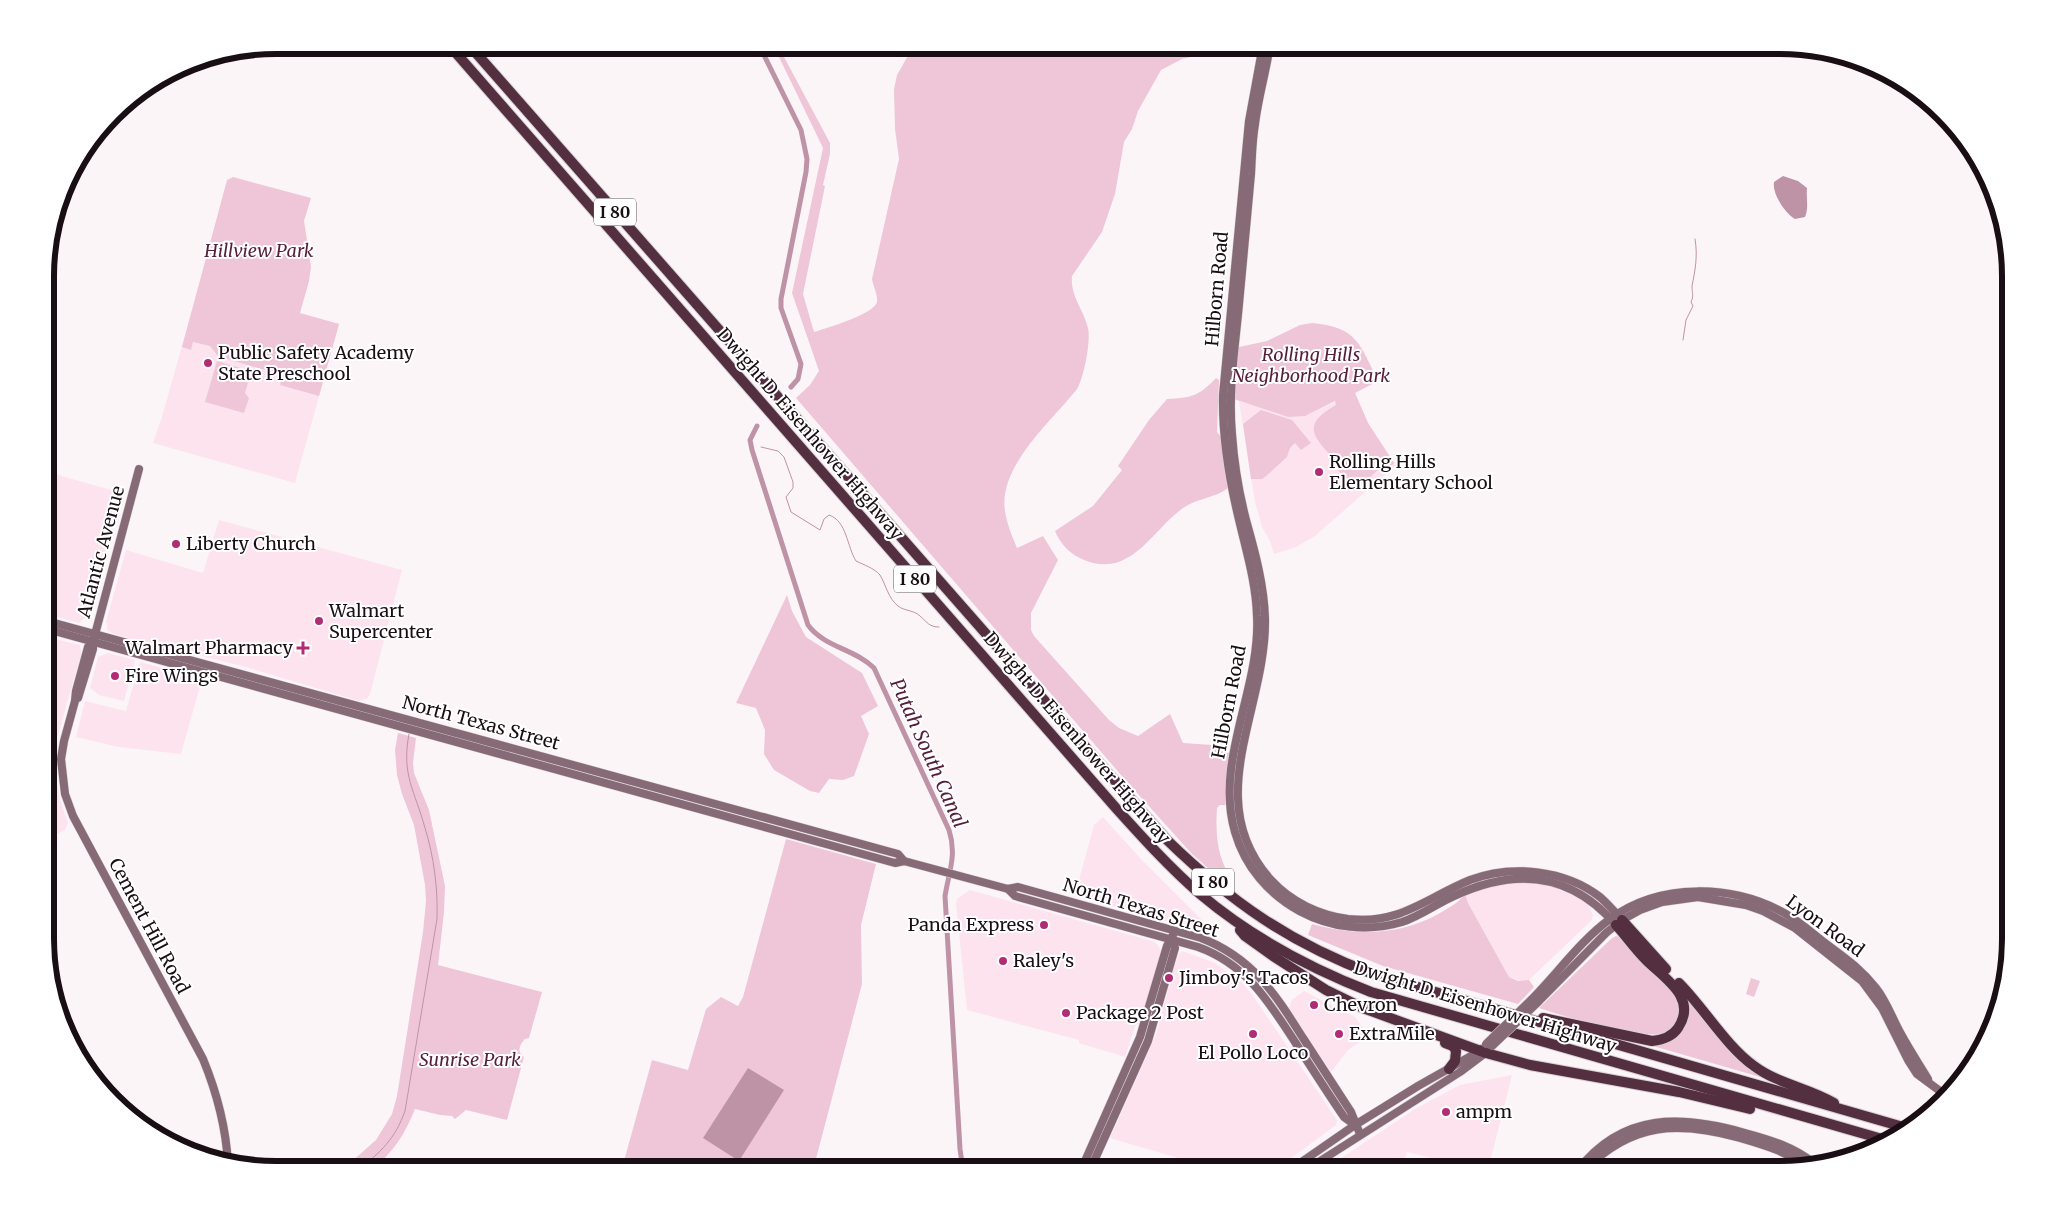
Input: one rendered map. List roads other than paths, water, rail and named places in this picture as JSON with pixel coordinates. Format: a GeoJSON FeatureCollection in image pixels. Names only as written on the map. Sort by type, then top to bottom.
{"type":"FeatureCollection","features":[{"type":"Feature","properties":{"kind":"highway","name":"Dwight D. Eisenhower Highway"},"geometry":{"type":"LineString","coordinates":[[457,54],[1115,807],[1162,858],[1198,893],[1268,943],[1312,967],[1371,992],[1879,1138]]}},
{"type":"Feature","properties":{"kind":"highway","name":"Dwight D. Eisenhower Highway"},"geometry":{"type":"LineString","coordinates":[[477,54],[1167,840],[1228,895],[1258,916],[1317,950],[1374,974],[1900,1126]]}},
{"type":"Feature","properties":{"kind":"highway"},"geometry":{"type":"LineString","coordinates":[[1230,917],[1245,936],[1302,976],[1351,1002],[1453,1046],[1456,1055],[1449,1070]]}},
{"type":"Feature","properties":{"kind":"highway"},"geometry":{"type":"LineString","coordinates":[[1508,1014],[1546,1018],[1652,1041],[1668,1037],[1676,1031],[1685,1013],[1682,996],[1678,989],[1645,959],[1616,919]]}},
{"type":"Feature","properties":{"kind":"highway"},"geometry":{"type":"LineString","coordinates":[[1616,919],[1684,988],[1745,1059],[1763,1072],[1824,1097],[1846,1110]]}},
{"type":"Feature","properties":{"kind":"highway"},"geometry":{"type":"LineString","coordinates":[[1387,1017],[1486,1048],[1530,1065],[1679,1092],[1754,1110],[1794,1114]]}},
{"type":"Feature","properties":{"kind":"street","name":"Hilborn Road"},"geometry":{"type":"LineString","coordinates":[[1261,54],[1248,130],[1223,395],[1223,425],[1228,468],[1251,566],[1257,618],[1256,658],[1230,780],[1230,811],[1236,838],[1250,866],[1279,898],[1302,913],[1337,925],[1368,927],[1400,922],[1472,888],[1500,880],[1522,878],[1545,880],[1574,890],[1616,919]]}},
{"type":"Feature","properties":{"kind":"street","name":"Hilborn Road"},"geometry":{"type":"LineString","coordinates":[[1268,54],[1255,122],[1230,388],[1234,458],[1258,570],[1265,618],[1262,659],[1237,781],[1238,811],[1244,837],[1263,871],[1284,892],[1305,906],[1339,917],[1369,920],[1398,915],[1477,878],[1498,873],[1525,872],[1560,877],[1577,883],[1603,900],[1616,919]]}},
{"type":"Feature","properties":{"kind":"street","name":"Atlantic Avenue"},"geometry":{"type":"LineString","coordinates":[[94,638],[139,469]]}},
{"type":"Feature","properties":{"kind":"street","name":"North Texas Street"},"geometry":{"type":"LineString","coordinates":[[54,623],[94,638]]}},
{"type":"Feature","properties":{"kind":"street","name":"North Texas Street"},"geometry":{"type":"LineString","coordinates":[[54,630],[94,638],[898,854],[904,860],[1008,889],[1016,896],[1212,952],[1248,977],[1267,998],[1343,1116],[1355,1125]]}},
{"type":"Feature","properties":{"kind":"street","name":"Cement Hill Road"},"geometry":{"type":"LineString","coordinates":[[94,638],[88,647],[62,750],[62,775],[65,794],[73,816],[209,1073],[224,1123],[227,1156]]}},
{"type":"Feature","properties":{"kind":"street","name":"North Texas Street"},"geometry":{"type":"LineString","coordinates":[[1008,889],[1018,887],[1201,938],[1223,948],[1248,965],[1262,979],[1278,1000],[1351,1112],[1360,1134]]}},
{"type":"Feature","properties":{"kind":"street","name":"Lyon Road"},"geometry":{"type":"LineString","coordinates":[[1486,1048],[1616,919],[1662,902],[1698,898],[1746,905],[1781,920],[1807,937],[1862,981],[1882,1008],[1915,1071],[1941,1092]]}},
{"type":"Feature","properties":{"kind":"street"},"geometry":{"type":"LineString","coordinates":[[1085,1161],[1140,1038],[1167,946],[1172,940],[1174,930]]}},
{"type":"Feature","properties":{"kind":"street"},"geometry":{"type":"LineString","coordinates":[[1094,1161],[1152,1029],[1175,948],[1172,940]]}},
{"type":"Feature","properties":{"kind":"street"},"geometry":{"type":"LineString","coordinates":[[1303,1161],[1355,1125],[1418,1086],[1486,1048]]}},
{"type":"Feature","properties":{"kind":"street"},"geometry":{"type":"LineString","coordinates":[[1320,1161],[1460,1072],[1486,1048]]}},
{"type":"Feature","properties":{"kind":"street"},"geometry":{"type":"LineString","coordinates":[[1585,1161],[1609,1140],[1643,1125],[1671,1120],[1708,1123],[1775,1141],[1808,1159]]}},
{"type":"Feature","properties":{"kind":"street"},"geometry":{"type":"LineString","coordinates":[[1594,1161],[1601,1154],[1633,1136],[1658,1129],[1681,1127],[1706,1130],[1772,1148],[1784,1152],[1798,1161]]}},
{"type":"Feature","properties":{"kind":"waterway","name":"Putah South Canal"},"geometry":{"type":"LineString","coordinates":[[763,54],[801,130],[807,159],[781,299],[781,308],[801,364],[798,379],[791,387]]}},
{"type":"Feature","properties":{"kind":"waterway"},"geometry":{"type":"LineString","coordinates":[[1683,340],[1686,320],[1693,306],[1691,302],[1696,257],[1695,239]]}},
{"type":"Feature","properties":{"kind":"waterway","name":"Putah South Canal"},"geometry":{"type":"LineString","coordinates":[[757,426],[750,440],[752,450],[808,625],[822,638],[858,656],[874,668],[949,830],[952,855],[945,896],[962,1161]]}},
{"type":"Feature","properties":{"kind":"waterway"},"geometry":{"type":"LineString","coordinates":[[761,447],[778,451],[784,457],[793,482],[793,488],[786,497],[791,512],[820,530],[824,519],[829,515],[835,518],[843,528],[856,561],[880,575],[889,595],[895,603],[900,608],[918,614],[930,625],[939,627]]}},
{"type":"Feature","properties":{"kind":"waterway"},"geometry":{"type":"LineString","coordinates":[[369,1161],[392,1137],[405,1111],[437,919],[437,896],[431,850],[408,772],[407,748],[409,734]]}},
{"type":"Feature","properties":{"kind":"place","name":"Public Safety Academy State Preschool"},"geometry":{"type":"Point","coordinates":[208,363]}},
{"type":"Feature","properties":{"kind":"place","name":"Rolling Hills Elementary School"},"geometry":{"type":"Point","coordinates":[1319,472]}},
{"type":"Feature","properties":{"kind":"place","name":"Liberty Church"},"geometry":{"type":"Point","coordinates":[176,544]}},
{"type":"Feature","properties":{"kind":"place","name":"Walmart Supercenter"},"geometry":{"type":"Point","coordinates":[319,621]}},
{"type":"Feature","properties":{"kind":"place","name":"Walmart Pharmacy"},"geometry":{"type":"Point","coordinates":[303,648]}},
{"type":"Feature","properties":{"kind":"place","name":"Fire Wings"},"geometry":{"type":"Point","coordinates":[115,676]}},
{"type":"Feature","properties":{"kind":"place","name":"Panda Express"},"geometry":{"type":"Point","coordinates":[1044,925]}},
{"type":"Feature","properties":{"kind":"place","name":"Raley's"},"geometry":{"type":"Point","coordinates":[1003,961]}},
{"type":"Feature","properties":{"kind":"place","name":"Jimboy's Tacos"},"geometry":{"type":"Point","coordinates":[1169,978]}},
{"type":"Feature","properties":{"kind":"place","name":"Chevron"},"geometry":{"type":"Point","coordinates":[1314,1005]}},
{"type":"Feature","properties":{"kind":"place","name":"Package 2 Post"},"geometry":{"type":"Point","coordinates":[1066,1013]}},
{"type":"Feature","properties":{"kind":"place","name":"El Pollo Loco"},"geometry":{"type":"Point","coordinates":[1253,1034]}},
{"type":"Feature","properties":{"kind":"place","name":"ExtraMile"},"geometry":{"type":"Point","coordinates":[1339,1034]}},
{"type":"Feature","properties":{"kind":"place","name":"ampm"},"geometry":{"type":"Point","coordinates":[1446,1112]}},
{"type":"Feature","properties":{"kind":"park label","name":"Hillview Park"},"geometry":{"type":"Point","coordinates":[259,251]}},
{"type":"Feature","properties":{"kind":"park label","name":"Rolling Hills Neighborhood Park"},"geometry":{"type":"Point","coordinates":[1311,365]}},
{"type":"Feature","properties":{"kind":"park label","name":"Sunrise Park"},"geometry":{"type":"Point","coordinates":[470,1060]}}]}
